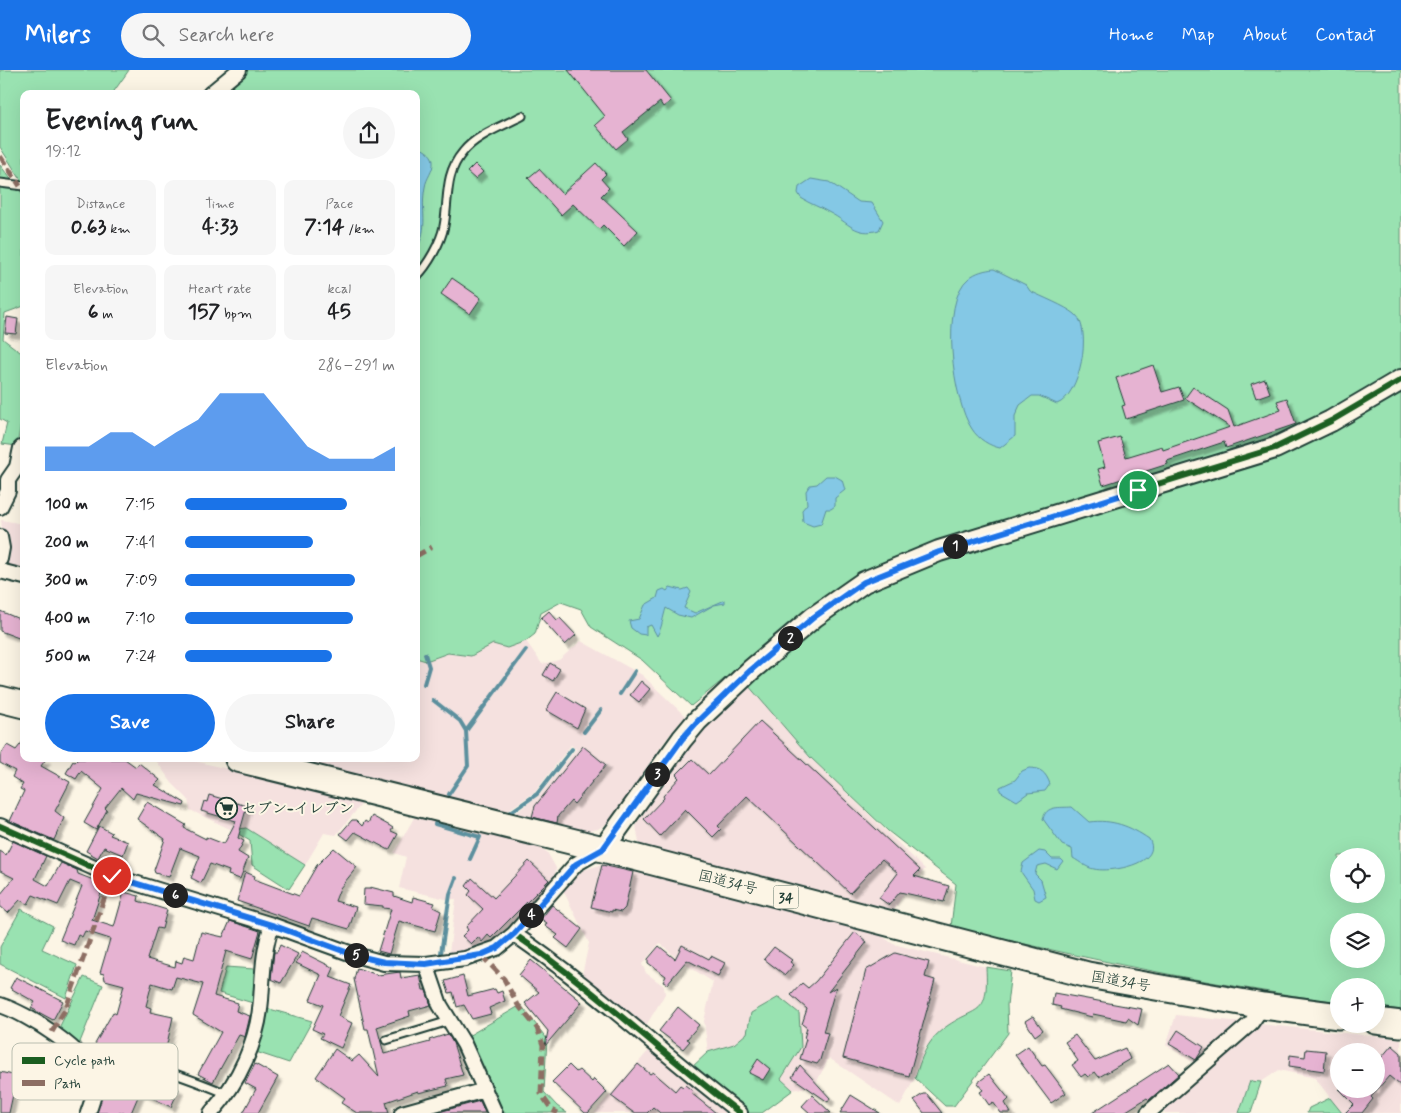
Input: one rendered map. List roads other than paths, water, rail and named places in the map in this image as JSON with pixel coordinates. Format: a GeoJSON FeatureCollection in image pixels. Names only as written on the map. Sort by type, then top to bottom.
{"type":"FeatureCollection","features":[{"type":"Feature","properties":{"kind":"highway"},"geometry":{"type":"LineString","coordinates":[[0,699],[20,704]]}},
{"type":"Feature","properties":{"kind":"highway","name":"国道34号"},"geometry":{"type":"LineString","coordinates":[[259,762],[294,767],[1088,975],[1263,1006],[1330,1015]]}},
{"type":"Feature","properties":{"kind":"highway"},"geometry":{"type":"LineString","coordinates":[[1385,1022],[1401,1024]]}},
{"type":"Feature","properties":{"kind":"street"},"geometry":{"type":"LineString","coordinates":[[215,90],[239,70]]}},
{"type":"Feature","properties":{"kind":"street"},"geometry":{"type":"LineString","coordinates":[[0,826],[112,876],[272,925],[376,961],[426,964],[481,955],[497,948],[514,934],[576,864],[603,849],[677,746],[697,722],[751,670],[814,617],[864,582],[939,552],[1275,448],[1331,421],[1401,380]]}},
{"type":"Feature","properties":{"kind":"street"},"geometry":{"type":"LineString","coordinates":[[0,507],[8,491],[4,477],[18,467],[20,454]]}},
{"type":"Feature","properties":{"kind":"street"},"geometry":{"type":"LineString","coordinates":[[0,537],[2,548],[0,559]]}},
{"type":"Feature","properties":{"kind":"street"},"geometry":{"type":"LineString","coordinates":[[0,571],[20,576]]}},
{"type":"Feature","properties":{"kind":"street"},"geometry":{"type":"LineString","coordinates":[[211,1113],[249,1055],[261,1002],[265,944],[272,925]]}},
{"type":"Feature","properties":{"kind":"street"},"geometry":{"type":"LineString","coordinates":[[514,934],[546,956],[683,1070],[740,1113]]}},
{"type":"Feature","properties":{"kind":"street"},"geometry":{"type":"LineString","coordinates":[[426,964],[440,1005],[464,1044],[496,1113]]}},
{"type":"Feature","properties":{"kind":"street"},"geometry":{"type":"LineString","coordinates":[[0,1005],[18,1010],[34,1019],[63,1043]]}},
{"type":"Feature","properties":{"kind":"street"},"geometry":{"type":"LineString","coordinates":[[1148,1113],[1251,1023],[1263,1006]]}},
{"type":"Feature","properties":{"kind":"street"},"geometry":{"type":"LineString","coordinates":[[402,1113],[485,1090]]}},
{"type":"Feature","properties":{"kind":"street"},"geometry":{"type":"LineString","coordinates":[[88,1113],[92,1100]]}},
{"type":"Feature","properties":{"kind":"lane"},"geometry":{"type":"LineString","coordinates":[[420,272],[426,264],[444,228],[449,176],[463,151],[476,141],[522,116]]}},
{"type":"Feature","properties":{"kind":"lane"},"geometry":{"type":"LineString","coordinates":[[0,183],[20,186]]}},
{"type":"Feature","properties":{"kind":"lane"},"geometry":{"type":"LineString","coordinates":[[386,1040],[449,1021]]}},
{"type":"Feature","properties":{"kind":"lane"},"geometry":{"type":"LineString","coordinates":[[178,1075],[225,1093]]}},
{"type":"Feature","properties":{"kind":"water"},"geometry":{"type":"Polygon","coordinates":[[[420,148],[429,154],[433,161],[425,187],[423,234],[420,242],[420,148]]]}},
{"type":"Feature","properties":{"kind":"water"},"geometry":{"type":"Polygon","coordinates":[[[811,179],[829,182],[859,202],[872,203],[883,221],[879,230],[864,232],[858,230],[801,198],[798,193],[799,187],[811,179]]]}},
{"type":"Feature","properties":{"kind":"water"},"geometry":{"type":"Polygon","coordinates":[[[994,269],[1026,285],[1030,291],[1071,311],[1080,322],[1083,333],[1081,362],[1078,376],[1072,389],[1057,404],[1039,396],[1032,396],[1020,405],[1015,416],[1015,436],[1000,448],[992,446],[981,439],[972,429],[965,416],[959,397],[952,352],[954,308],[960,290],[972,276],[994,269]]]}},
{"type":"Feature","properties":{"kind":"water"},"geometry":{"type":"Polygon","coordinates":[[[826,476],[835,476],[842,480],[845,490],[835,498],[835,506],[831,509],[826,509],[821,524],[813,526],[803,522],[802,510],[807,504],[806,491],[810,485],[817,484],[826,476]]]}},
{"type":"Feature","properties":{"kind":"water"},"geometry":{"type":"Polygon","coordinates":[[[670,587],[682,590],[688,588],[691,592],[684,608],[695,613],[725,600],[725,603],[714,605],[691,618],[678,615],[666,608],[657,636],[651,625],[646,627],[646,635],[639,634],[631,628],[629,621],[639,619],[645,605],[657,598],[659,591],[664,589],[667,591],[670,587]]]}},
{"type":"Feature","properties":{"kind":"water"},"geometry":{"type":"Polygon","coordinates":[[[1029,768],[1040,770],[1047,777],[1050,784],[1045,791],[1028,793],[1017,801],[1000,791],[1000,787],[1015,780],[1022,771],[1029,768]]]}},
{"type":"Feature","properties":{"kind":"water"},"geometry":{"type":"Polygon","coordinates":[[[1072,807],[1089,822],[1097,821],[1120,824],[1142,834],[1149,839],[1152,848],[1149,855],[1133,865],[1111,870],[1094,869],[1084,865],[1073,858],[1072,849],[1062,845],[1043,819],[1050,809],[1072,807]]]}},
{"type":"Feature","properties":{"kind":"water"},"geometry":{"type":"Polygon","coordinates":[[[1039,851],[1045,852],[1052,859],[1061,859],[1063,861],[1057,869],[1046,864],[1037,866],[1035,874],[1041,880],[1046,897],[1039,901],[1035,899],[1033,889],[1021,872],[1023,863],[1039,851]]]}},
{"type":"Feature","properties":{"kind":"waterway"},"geometry":{"type":"LineString","coordinates":[[466,731],[526,650]]}},
{"type":"Feature","properties":{"kind":"waterway"},"geometry":{"type":"LineString","coordinates":[[424,684],[429,667],[425,654]]}},
{"type":"Feature","properties":{"kind":"waterway"},"geometry":{"type":"LineString","coordinates":[[620,694],[635,671]]}},
{"type":"Feature","properties":{"kind":"waterway"},"geometry":{"type":"LineString","coordinates":[[433,700],[460,721],[466,731],[468,766],[449,794]]}},
{"type":"Feature","properties":{"kind":"waterway"},"geometry":{"type":"LineString","coordinates":[[584,732],[601,710]]}},
{"type":"Feature","properties":{"kind":"waterway"},"geometry":{"type":"LineString","coordinates":[[511,812],[537,794],[572,749]]}},
{"type":"Feature","properties":{"kind":"waterway"},"geometry":{"type":"LineString","coordinates":[[435,824],[480,837],[470,859]]}},
{"type":"Feature","properties":{"kind":"waterway"},"geometry":{"type":"LineString","coordinates":[[441,953],[450,894],[456,878]]}},
{"type":"Feature","properties":{"kind":"place","name":"セブン-イレブン"},"geometry":{"type":"Point","coordinates":[226,808]}}]}
